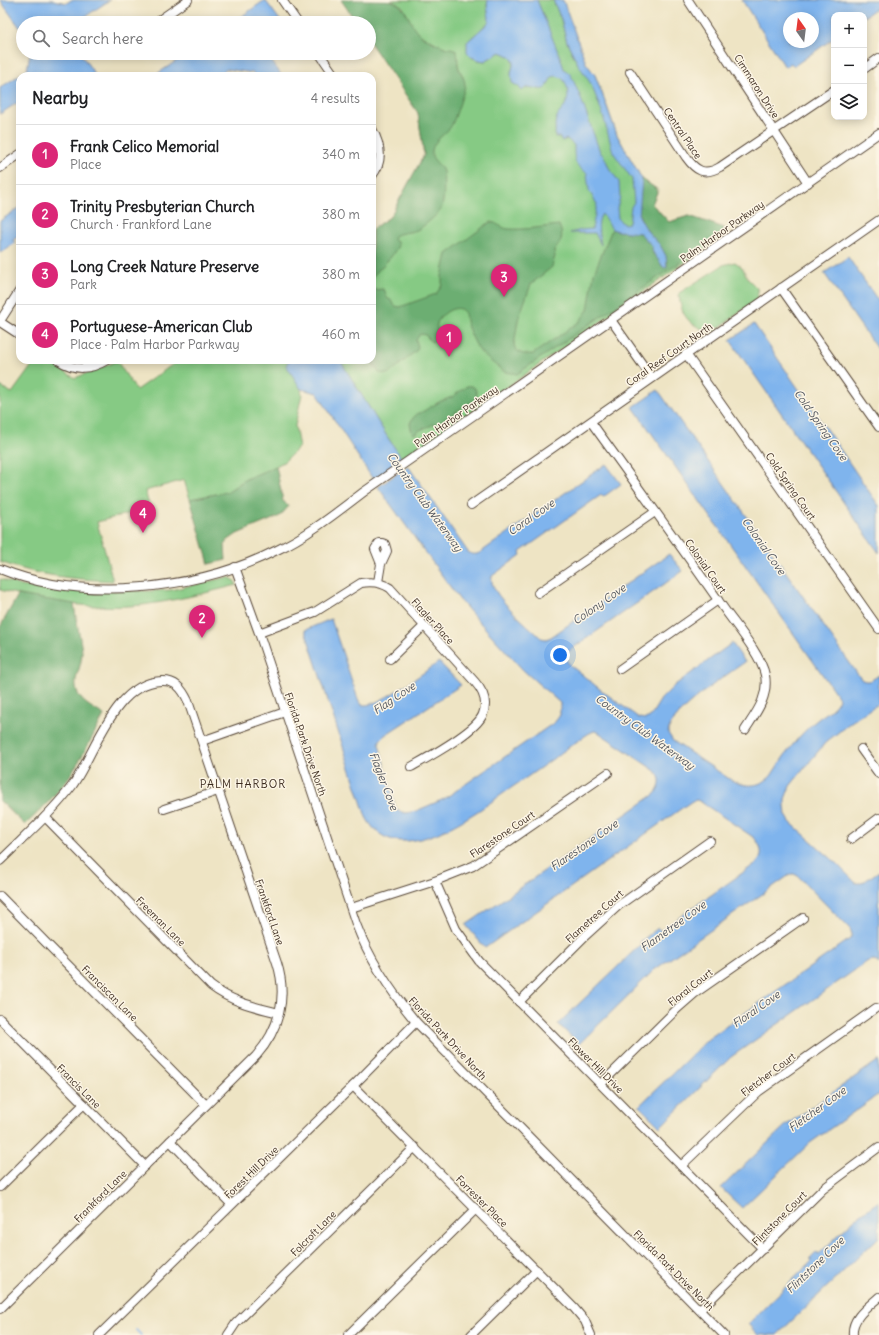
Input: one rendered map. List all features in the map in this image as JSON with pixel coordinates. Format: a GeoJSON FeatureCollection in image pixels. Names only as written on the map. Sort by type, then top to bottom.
{"type":"FeatureCollection","features":[{"type":"Feature","properties":{"kind":"street"},"geometry":{"type":"LineString","coordinates":[[165,16],[188,0]]}},
{"type":"Feature","properties":{"kind":"street"},"geometry":{"type":"LineString","coordinates":[[282,0],[293,16]]}},
{"type":"Feature","properties":{"kind":"street","name":"Cimmaron Drive"},"geometry":{"type":"LineString","coordinates":[[688,0],[808,183]]}},
{"type":"Feature","properties":{"kind":"street"},"geometry":{"type":"LineString","coordinates":[[867,67],[879,58]]}},
{"type":"Feature","properties":{"kind":"street"},"geometry":{"type":"LineString","coordinates":[[324,60],[332,72]]}},
{"type":"Feature","properties":{"kind":"street","name":"Central Place"},"geometry":{"type":"LineString","coordinates":[[630,72],[686,157],[699,171],[710,172],[716,169],[774,131]]}},
{"type":"Feature","properties":{"kind":"street"},"geometry":{"type":"LineString","coordinates":[[774,131],[831,92]]}},
{"type":"Feature","properties":{"kind":"street","name":"Palm Harbor Parkway"},"geometry":{"type":"LineString","coordinates":[[0,569],[17,576],[56,584],[112,588],[170,583],[205,576],[265,556],[292,542],[322,523],[365,491],[879,133]]}},
{"type":"Feature","properties":{"kind":"street"},"geometry":{"type":"LineString","coordinates":[[376,136],[379,142],[381,154],[379,165],[376,170]]}},
{"type":"Feature","properties":{"kind":"street"},"geometry":{"type":"LineString","coordinates":[[0,168],[16,157]]}},
{"type":"Feature","properties":{"kind":"street","name":"Coral Reef Court North"},"geometry":{"type":"LineString","coordinates":[[471,505],[686,354],[878,222]]}},
{"type":"Feature","properties":{"kind":"street"},"geometry":{"type":"LineString","coordinates":[[781,288],[879,427]]}},
{"type":"Feature","properties":{"kind":"street"},"geometry":{"type":"LineString","coordinates":[[16,296],[0,321],[16,332]]}},
{"type":"Feature","properties":{"kind":"street"},"geometry":{"type":"LineString","coordinates":[[611,320],[652,378]]}},
{"type":"Feature","properties":{"kind":"street","name":"Cold Spring Court"},"geometry":{"type":"LineString","coordinates":[[686,354],[879,629]]}},
{"type":"Feature","properties":{"kind":"street"},"geometry":{"type":"LineString","coordinates":[[66,364],[84,369],[100,364]]}},
{"type":"Feature","properties":{"kind":"street","name":"Colonial Court"},"geometry":{"type":"LineString","coordinates":[[591,422],[758,658],[765,675],[766,688],[762,701],[745,730]]}},
{"type":"Feature","properties":{"kind":"street"},"geometry":{"type":"LineString","coordinates":[[538,593],[655,512]]}},
{"type":"Feature","properties":{"kind":"street"},"geometry":{"type":"LineString","coordinates":[[259,633],[315,612],[358,585],[369,582],[378,582],[381,564]]}},
{"type":"Feature","properties":{"kind":"street","name":"Florida Park Drive North"},"geometry":{"type":"LineString","coordinates":[[235,567],[259,633],[351,908],[367,950],[382,977],[416,1022],[724,1335]]}},
{"type":"Feature","properties":{"kind":"street","name":"Flagler Place"},"geometry":{"type":"LineString","coordinates":[[378,582],[390,588],[478,686],[483,694],[485,708],[482,717],[473,727],[428,758],[411,767]]}},
{"type":"Feature","properties":{"kind":"street"},"geometry":{"type":"LineString","coordinates":[[620,669],[718,600]]}},
{"type":"Feature","properties":{"kind":"street"},"geometry":{"type":"LineString","coordinates":[[390,658],[424,626]]}},
{"type":"Feature","properties":{"kind":"street","name":"Frankford Lane"},"geometry":{"type":"LineString","coordinates":[[0,861],[64,796],[78,777],[111,716],[121,702],[135,691],[146,685],[158,681],[173,682],[179,686],[188,701],[279,969],[282,990],[279,1013],[275,1028],[265,1046],[0,1308]]}},
{"type":"Feature","properties":{"kind":"street"},"geometry":{"type":"LineString","coordinates":[[202,741],[285,712]]}},
{"type":"Feature","properties":{"kind":"street"},"geometry":{"type":"LineString","coordinates":[[861,748],[879,774]]}},
{"type":"Feature","properties":{"kind":"street","name":"Flarestone Court"},"geometry":{"type":"LineString","coordinates":[[351,908],[434,881],[479,863],[608,773]]}},
{"type":"Feature","properties":{"kind":"street"},"geometry":{"type":"LineString","coordinates":[[164,809],[218,791]]}},
{"type":"Feature","properties":{"kind":"street","name":"Freeman Lane"},"geometry":{"type":"LineString","coordinates":[[45,817],[211,986],[241,1003],[279,1013]]}},
{"type":"Feature","properties":{"kind":"street"},"geometry":{"type":"LineString","coordinates":[[851,838],[879,818]]}},
{"type":"Feature","properties":{"kind":"street","name":"Flametree Court"},"geometry":{"type":"LineString","coordinates":[[519,1002],[585,936],[618,906],[710,841]]}},
{"type":"Feature","properties":{"kind":"street","name":"Flower Hill Drive"},"geometry":{"type":"LineString","coordinates":[[434,881],[449,915],[466,944],[486,969],[762,1249]]}},
{"type":"Feature","properties":{"kind":"street","name":"Franciscan Lane"},"geometry":{"type":"LineString","coordinates":[[0,896],[206,1105]]}},
{"type":"Feature","properties":{"kind":"street","name":"Floral Court"},"geometry":{"type":"LineString","coordinates":[[601,1084],[694,994],[803,918]]}},
{"type":"Feature","properties":{"kind":"street","name":"Fletcher Court"},"geometry":{"type":"LineString","coordinates":[[681,1166],[764,1087],[876,1008]]}},
{"type":"Feature","properties":{"kind":"street","name":"Francis Lane"},"geometry":{"type":"LineString","coordinates":[[0,1019],[145,1166]]}},
{"type":"Feature","properties":{"kind":"street","name":"Forest Hill Drive"},"geometry":{"type":"LineString","coordinates":[[99,1335],[353,1086],[416,1022]]}},
{"type":"Feature","properties":{"kind":"street","name":"Forrester Place"},"geometry":{"type":"LineString","coordinates":[[353,1086],[578,1312],[591,1335]]}},
{"type":"Feature","properties":{"kind":"street"},"geometry":{"type":"LineString","coordinates":[[0,1187],[84,1104]]}},
{"type":"Feature","properties":{"kind":"street"},"geometry":{"type":"LineString","coordinates":[[170,1141],[231,1204]]}},
{"type":"Feature","properties":{"kind":"street","name":"Folcroft Lane"},"geometry":{"type":"LineString","coordinates":[[228,1335],[236,1323],[415,1147]]}},
{"type":"Feature","properties":{"kind":"street","name":"Flintstone Court"},"geometry":{"type":"LineString","coordinates":[[700,1310],[827,1186],[879,1147]]}},
{"type":"Feature","properties":{"kind":"street"},"geometry":{"type":"LineString","coordinates":[[348,1335],[476,1209]]}},
{"type":"Feature","properties":{"kind":"street"},"geometry":{"type":"LineString","coordinates":[[471,1335],[537,1270]]}},
{"type":"Feature","properties":{"kind":"street"},"geometry":{"type":"LineString","coordinates":[[853,1335],[854,1324],[858,1317],[879,1297]]}},
{"type":"Feature","properties":{"kind":"green space"},"geometry":{"type":"Polygon","coordinates":[[[341,0],[392,1],[398,4],[406,12],[417,31],[423,37],[439,45],[455,50],[457,53],[459,68],[465,82],[463,93],[452,125],[448,131],[434,144],[432,151],[434,160],[443,172],[444,192],[442,208],[419,229],[394,236],[393,239],[397,242],[398,246],[391,257],[376,273],[376,226],[390,217],[424,155],[418,113],[376,51],[376,16],[352,16],[341,0]]]}},
{"type":"Feature","properties":{"kind":"green space"},"geometry":{"type":"Polygon","coordinates":[[[391,0],[488,0],[488,23],[467,42],[471,57],[477,60],[485,61],[500,52],[513,60],[514,62],[511,73],[564,69],[537,0],[553,0],[561,19],[567,42],[578,64],[595,75],[617,135],[642,179],[658,190],[652,204],[669,222],[689,216],[724,228],[727,233],[403,460],[342,364],[376,364],[376,226],[390,217],[424,155],[418,113],[462,74],[454,49],[446,48],[422,36],[413,27],[403,7],[391,0]]]}},
{"type":"Feature","properties":{"kind":"green space"},"geometry":{"type":"Polygon","coordinates":[[[642,179],[658,190],[652,204],[669,222],[689,216],[724,228],[723,233],[517,374],[505,372],[491,362],[481,352],[476,345],[466,323],[464,312],[456,308],[448,311],[438,321],[437,327],[440,336],[437,340],[433,342],[430,341],[426,335],[420,334],[416,340],[418,347],[417,350],[391,372],[387,374],[379,373],[373,364],[376,364],[376,290],[383,289],[387,298],[392,301],[395,306],[400,307],[436,294],[442,285],[442,276],[447,254],[490,222],[508,229],[527,229],[559,225],[562,236],[554,251],[555,256],[552,267],[531,284],[518,320],[514,346],[518,351],[524,354],[533,354],[579,322],[588,310],[594,273],[612,229],[640,233],[652,246],[653,254],[660,261],[662,266],[667,267],[667,259],[664,253],[642,223],[639,213],[642,179]]]}},
{"type":"Feature","properties":{"kind":"green space"},"geometry":{"type":"Polygon","coordinates":[[[735,262],[742,267],[748,279],[757,288],[758,299],[713,332],[692,324],[684,314],[679,293],[723,265],[735,262]]]}},
{"type":"Feature","properties":{"kind":"green space"},"geometry":{"type":"Polygon","coordinates":[[[33,364],[52,364],[75,378],[110,364],[119,364],[136,390],[173,364],[287,364],[301,389],[302,394],[295,426],[299,447],[285,461],[269,470],[246,479],[227,492],[190,499],[184,480],[145,491],[150,508],[97,522],[113,581],[42,574],[0,562],[0,386],[12,393],[33,364]]]}},
{"type":"Feature","properties":{"kind":"green space"},"geometry":{"type":"Polygon","coordinates":[[[467,386],[475,388],[477,396],[474,400],[442,421],[414,434],[412,433],[410,423],[417,414],[452,397],[467,386]]]}},
{"type":"Feature","properties":{"kind":"green space"},"geometry":{"type":"Polygon","coordinates":[[[276,466],[283,501],[289,506],[280,516],[237,534],[227,541],[225,545],[226,560],[209,564],[190,499],[227,492],[246,479],[276,466]]]}},
{"type":"Feature","properties":{"kind":"green space"},"geometry":{"type":"Polygon","coordinates":[[[228,577],[234,580],[237,585],[202,594],[142,605],[88,606],[35,598],[0,590],[0,579],[22,586],[48,590],[149,591],[171,590],[228,577]]]}},
{"type":"Feature","properties":{"kind":"green space"},"geometry":{"type":"Polygon","coordinates":[[[18,595],[74,604],[82,651],[81,663],[77,675],[76,690],[82,700],[104,715],[83,755],[69,777],[48,802],[25,825],[0,801],[0,627],[18,595]]]}},
{"type":"Feature","properties":{"kind":"water"},"geometry":{"type":"Polygon","coordinates":[[[0,0],[52,0],[67,3],[71,0],[110,0],[86,16],[16,16],[16,22],[0,0]]]}},
{"type":"Feature","properties":{"kind":"water"},"geometry":{"type":"Polygon","coordinates":[[[265,0],[277,16],[242,16],[265,0]]]}},
{"type":"Feature","properties":{"kind":"water"},"geometry":{"type":"Polygon","coordinates":[[[488,0],[537,0],[564,69],[571,75],[580,96],[600,152],[619,182],[620,197],[617,208],[618,218],[625,224],[629,223],[631,207],[634,202],[632,179],[613,152],[602,112],[591,84],[578,64],[567,42],[561,19],[553,0],[563,0],[586,63],[595,75],[617,135],[642,179],[639,216],[648,232],[660,245],[666,256],[667,267],[665,268],[662,266],[654,255],[652,246],[640,233],[612,229],[602,214],[599,220],[601,245],[595,233],[570,233],[592,229],[597,204],[589,191],[587,173],[577,165],[574,155],[574,145],[567,139],[562,141],[559,137],[555,137],[556,119],[567,99],[568,94],[566,84],[564,80],[557,76],[552,77],[545,89],[530,87],[522,91],[518,86],[512,83],[511,73],[514,62],[511,58],[500,52],[485,61],[475,58],[467,52],[467,42],[488,23],[488,0]]]}},
{"type":"Feature","properties":{"kind":"water"},"geometry":{"type":"Polygon","coordinates":[[[742,0],[879,0],[879,6],[867,15],[867,12],[831,12],[831,40],[794,66],[791,63],[785,67],[742,0]]]}},
{"type":"Feature","properties":{"kind":"water"},"geometry":{"type":"Polygon","coordinates":[[[29,60],[85,60],[93,72],[24,72],[27,70],[29,60]]]}},
{"type":"Feature","properties":{"kind":"water"},"geometry":{"type":"Polygon","coordinates":[[[178,60],[271,60],[279,72],[246,72],[227,69],[222,72],[160,72],[178,60]]]}},
{"type":"Feature","properties":{"kind":"water"},"geometry":{"type":"Polygon","coordinates":[[[16,77],[16,104],[0,114],[0,88],[16,77]]]}},
{"type":"Feature","properties":{"kind":"water"},"geometry":{"type":"Polygon","coordinates":[[[16,210],[16,238],[13,240],[15,243],[0,253],[0,221],[16,210]]]}},
{"type":"Feature","properties":{"kind":"water"},"geometry":{"type":"Polygon","coordinates":[[[848,257],[879,302],[879,352],[824,273],[848,257]]]}},
{"type":"Feature","properties":{"kind":"water","name":"Cold Spring Cove"},"geometry":{"type":"Polygon","coordinates":[[[754,324],[879,506],[879,553],[730,340],[754,324]]]}},
{"type":"Feature","properties":{"kind":"water"},"geometry":{"type":"Polygon","coordinates":[[[342,364],[403,460],[374,481],[317,393],[301,389],[286,365],[342,364]]]}},
{"type":"Feature","properties":{"kind":"water"},"geometry":{"type":"Polygon","coordinates":[[[658,390],[861,679],[868,681],[879,675],[879,704],[851,722],[825,743],[790,786],[785,799],[785,806],[786,815],[790,822],[834,861],[856,883],[862,883],[879,871],[879,964],[874,960],[868,961],[731,1057],[660,1127],[639,1106],[708,1039],[850,939],[852,934],[850,929],[798,876],[791,874],[654,970],[579,1044],[558,1024],[641,944],[640,942],[658,928],[660,931],[758,862],[761,856],[760,846],[753,837],[701,802],[697,800],[692,801],[485,948],[466,925],[655,794],[660,785],[659,776],[654,770],[598,732],[594,731],[573,744],[479,811],[459,823],[437,833],[416,840],[397,841],[379,834],[366,817],[305,630],[331,619],[358,699],[362,705],[372,704],[381,700],[439,662],[461,685],[385,735],[380,740],[379,744],[395,806],[398,811],[406,813],[416,811],[444,799],[555,722],[560,715],[560,703],[523,670],[459,599],[378,487],[408,466],[468,552],[476,554],[481,552],[606,464],[621,484],[603,497],[601,495],[520,552],[521,555],[492,576],[492,583],[502,600],[510,609],[541,638],[546,639],[669,554],[683,571],[570,650],[566,654],[566,660],[601,690],[639,718],[645,719],[650,717],[661,699],[675,685],[732,643],[745,662],[713,684],[688,705],[678,715],[671,725],[668,733],[673,741],[731,780],[747,785],[762,783],[771,776],[786,753],[798,739],[810,726],[836,705],[839,698],[633,407],[658,390]]]}},
{"type":"Feature","properties":{"kind":"water","name":"Fletcher Cove"},"geometry":{"type":"Polygon","coordinates":[[[879,1060],[879,1094],[810,1143],[742,1208],[721,1188],[785,1126],[879,1060]]]}},
{"type":"Feature","properties":{"kind":"water","name":"Flintstone Cove"},"geometry":{"type":"Polygon","coordinates":[[[879,1201],[879,1237],[777,1335],[758,1335],[748,1324],[812,1261],[810,1258],[816,1252],[819,1254],[857,1217],[879,1201]]]}},
{"type":"Feature","properties":{"kind":"waterway"},"geometry":{"type":"LineString","coordinates":[[136,1330],[141,1335]]}},
{"type":"Feature","properties":{"kind":"place","name":"Long Creek Nature Preserve"},"geometry":{"type":"Point","coordinates":[504,297]}},
{"type":"Feature","properties":{"kind":"place","name":"Frank Celico Memorial"},"geometry":{"type":"Point","coordinates":[449,357]}},
{"type":"Feature","properties":{"kind":"place","name":"Portuguese-American Club"},"geometry":{"type":"Point","coordinates":[143,533]}},
{"type":"Feature","properties":{"kind":"place","name":"Trinity Presbyterian Church"},"geometry":{"type":"Point","coordinates":[202,638]}},
{"type":"Feature","properties":{"kind":"district","name":"PALM HARBOR"},"geometry":{"type":"Point","coordinates":[243,784]}},
{"type":"Feature","properties":{"kind":"water label","name":"Country Club Waterway"},"geometry":{"type":"Point","coordinates":[425,502]}},
{"type":"Feature","properties":{"kind":"water label","name":"Coral Cove"},"geometry":{"type":"Point","coordinates":[531,517]}},
{"type":"Feature","properties":{"kind":"water label","name":"Colonial Cove"},"geometry":{"type":"Point","coordinates":[764,546]}},
{"type":"Feature","properties":{"kind":"water label","name":"Colony Cove"},"geometry":{"type":"Point","coordinates":[599,604]}},
{"type":"Feature","properties":{"kind":"water label","name":"Flag Cove"},"geometry":{"type":"Point","coordinates":[394,698]}},
{"type":"Feature","properties":{"kind":"water label","name":"Country Club Waterway"},"geometry":{"type":"Point","coordinates":[645,732]}},
{"type":"Feature","properties":{"kind":"water label","name":"Flagler Cove"},"geometry":{"type":"Point","coordinates":[384,781]}},
{"type":"Feature","properties":{"kind":"water label","name":"Flarestone Cove"},"geometry":{"type":"Point","coordinates":[584,845]}},
{"type":"Feature","properties":{"kind":"water label","name":"Flametree Cove"},"geometry":{"type":"Point","coordinates":[673,926]}},
{"type":"Feature","properties":{"kind":"water label","name":"Floral Cove"},"geometry":{"type":"Point","coordinates":[756,1009]}}]}
